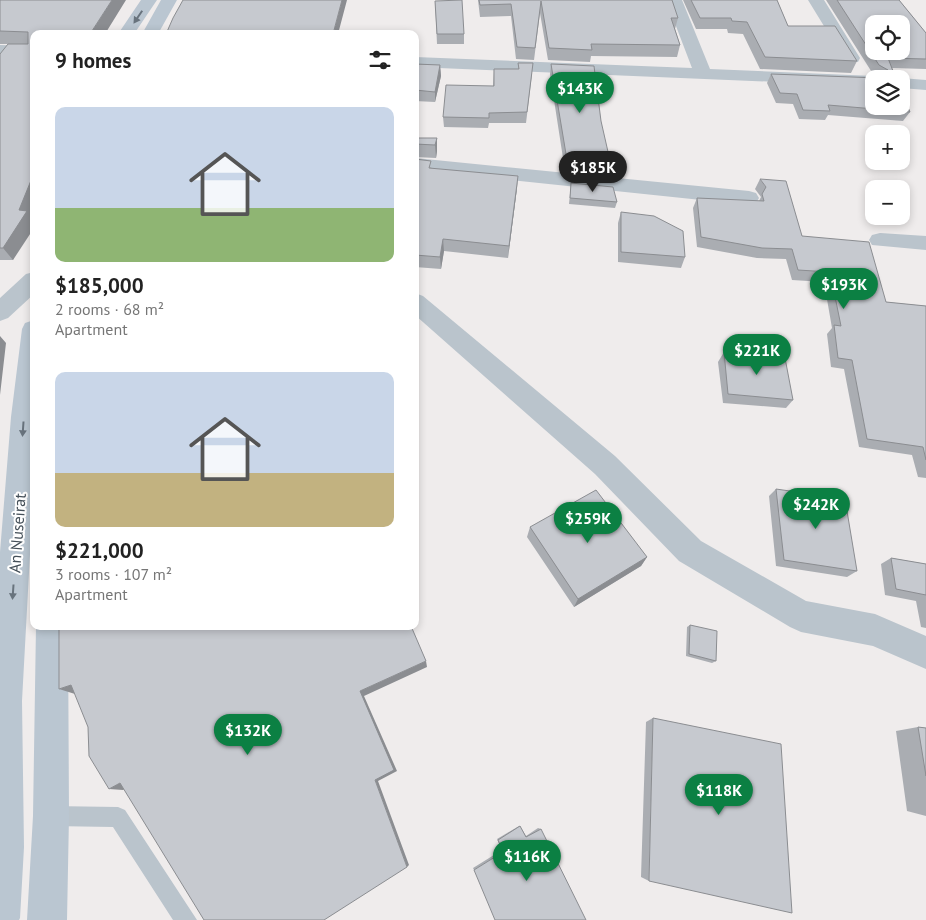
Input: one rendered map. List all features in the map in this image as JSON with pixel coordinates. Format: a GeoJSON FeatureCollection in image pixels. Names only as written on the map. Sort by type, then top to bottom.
{"type":"FeatureCollection","features":[{"type":"Feature","properties":{"kind":"main road"},"geometry":{"type":"LineString","coordinates":[[129,30],[149,0]]}},
{"type":"Feature","properties":{"kind":"main road"},"geometry":{"type":"LineString","coordinates":[[152,30],[169,0]]}},
{"type":"Feature","properties":{"kind":"main road","name":"An Nuseirat"},"geometry":{"type":"LineString","coordinates":[[0,918],[5,847],[6,702],[24,417],[30,364]]}},
{"type":"Feature","properties":{"kind":"main road"},"geometry":{"type":"LineString","coordinates":[[47,920],[51,816],[52,630]]}},
{"type":"Feature","properties":{"kind":"street"},"geometry":{"type":"LineString","coordinates":[[674,0],[704,74]]}},
{"type":"Feature","properties":{"kind":"street"},"geometry":{"type":"LineString","coordinates":[[816,0],[865,73]]}},
{"type":"Feature","properties":{"kind":"street"},"geometry":{"type":"LineString","coordinates":[[4,54],[30,51]]}},
{"type":"Feature","properties":{"kind":"street"},"geometry":{"type":"LineString","coordinates":[[419,62],[865,80]]}},
{"type":"Feature","properties":{"kind":"street"},"geometry":{"type":"LineString","coordinates":[[910,84],[926,85]]}},
{"type":"Feature","properties":{"kind":"street"},"geometry":{"type":"LineString","coordinates":[[419,164],[749,198]]}},
{"type":"Feature","properties":{"kind":"street"},"geometry":{"type":"LineString","coordinates":[[880,240],[926,243]]}},
{"type":"Feature","properties":{"kind":"street"},"geometry":{"type":"LineString","coordinates":[[0,312],[30,284]]}},
{"type":"Feature","properties":{"kind":"street"},"geometry":{"type":"LineString","coordinates":[[419,305],[605,465],[690,551],[801,616],[875,630],[926,653]]}},
{"type":"Feature","properties":{"kind":"lane"},"geometry":{"type":"LineString","coordinates":[[51,816],[118,817],[186,920]]}},
{"type":"Feature","properties":{"kind":"building"},"geometry":{"type":"Polygon","coordinates":[[[0,0],[112,0],[93,30],[30,30],[30,183],[19,210],[27,211],[3,248],[0,248],[0,54],[8,44],[28,44],[28,32],[0,31],[0,0]]]}},
{"type":"Feature","properties":{"kind":"building"},"geometry":{"type":"Polygon","coordinates":[[[183,0],[342,0],[334,30],[168,30],[183,0]]]}},
{"type":"Feature","properties":{"kind":"building"},"geometry":{"type":"Polygon","coordinates":[[[462,0],[464,34],[437,34],[435,1],[462,0]]]}},
{"type":"Feature","properties":{"kind":"building"},"geometry":{"type":"Polygon","coordinates":[[[479,0],[672,0],[678,18],[671,18],[680,45],[591,44],[592,50],[549,48],[541,1],[535,48],[517,47],[511,4],[480,5],[479,0]]]}},
{"type":"Feature","properties":{"kind":"building"},"geometry":{"type":"Polygon","coordinates":[[[691,0],[777,0],[788,26],[835,26],[857,61],[765,57],[747,22],[732,21],[731,18],[700,18],[691,0]]]}},
{"type":"Feature","properties":{"kind":"building"},"geometry":{"type":"Polygon","coordinates":[[[837,0],[899,0],[926,33],[926,59],[910,59],[910,15],[865,15],[865,43],[837,0]]]}},
{"type":"Feature","properties":{"kind":"building"},"geometry":{"type":"Polygon","coordinates":[[[876,60],[889,60],[893,70],[888,70],[879,65],[876,60]]]}},
{"type":"Feature","properties":{"kind":"building"},"geometry":{"type":"Polygon","coordinates":[[[518,63],[533,63],[527,112],[489,113],[489,118],[443,117],[446,85],[494,86],[494,69],[519,69],[518,63]]]}},
{"type":"Feature","properties":{"kind":"building"},"geometry":{"type":"Polygon","coordinates":[[[419,64],[440,65],[435,92],[419,90],[419,64]]]}},
{"type":"Feature","properties":{"kind":"building"},"geometry":{"type":"Polygon","coordinates":[[[551,64],[594,66],[601,121],[611,165],[567,160],[551,64]]]}},
{"type":"Feature","properties":{"kind":"building"},"geometry":{"type":"Polygon","coordinates":[[[771,74],[865,77],[865,108],[828,105],[830,111],[803,110],[797,94],[780,93],[771,74]]]}},
{"type":"Feature","properties":{"kind":"building"},"geometry":{"type":"Polygon","coordinates":[[[419,138],[437,138],[435,145],[419,144],[419,138]]]}},
{"type":"Feature","properties":{"kind":"building"},"geometry":{"type":"Polygon","coordinates":[[[419,160],[431,161],[429,168],[518,176],[509,246],[443,239],[440,257],[419,255],[419,160]]]}},
{"type":"Feature","properties":{"kind":"building"},"geometry":{"type":"Polygon","coordinates":[[[760,179],[786,181],[802,236],[869,242],[886,302],[926,306],[926,460],[923,447],[867,439],[852,360],[838,358],[834,325],[841,326],[830,272],[798,270],[792,249],[762,248],[701,237],[697,198],[764,201],[762,194],[766,187],[760,179]]]}},
{"type":"Feature","properties":{"kind":"building"},"geometry":{"type":"Polygon","coordinates":[[[571,183],[613,187],[617,202],[570,198],[571,183]]]}},
{"type":"Feature","properties":{"kind":"building"},"geometry":{"type":"Polygon","coordinates":[[[621,212],[654,216],[683,231],[685,257],[621,252],[621,212]]]}},
{"type":"Feature","properties":{"kind":"building"},"geometry":{"type":"Polygon","coordinates":[[[724,352],[785,358],[793,400],[728,394],[724,352]]]}},
{"type":"Feature","properties":{"kind":"building"},"geometry":{"type":"Polygon","coordinates":[[[776,489],[845,499],[857,571],[784,560],[776,489]]]}},
{"type":"Feature","properties":{"kind":"building"},"geometry":{"type":"Polygon","coordinates":[[[596,490],[647,557],[578,599],[530,527],[596,490]]]}},
{"type":"Feature","properties":{"kind":"building"},"geometry":{"type":"Polygon","coordinates":[[[891,558],[926,564],[926,595],[896,589],[891,558]]]}},
{"type":"Feature","properties":{"kind":"building"},"geometry":{"type":"Polygon","coordinates":[[[690,625],[717,631],[716,661],[689,654],[690,625]]]}},
{"type":"Feature","properties":{"kind":"building"},"geometry":{"type":"Polygon","coordinates":[[[59,630],[413,630],[426,661],[360,691],[394,770],[375,780],[407,867],[324,920],[204,920],[120,783],[109,789],[89,756],[88,727],[71,685],[59,689],[59,630]]]}},
{"type":"Feature","properties":{"kind":"building"},"geometry":{"type":"Polygon","coordinates":[[[653,718],[781,744],[792,913],[649,881],[653,718]]]}},
{"type":"Feature","properties":{"kind":"building"},"geometry":{"type":"Polygon","coordinates":[[[918,727],[926,728],[926,776],[918,727]]]}},
{"type":"Feature","properties":{"kind":"building"},"geometry":{"type":"Polygon","coordinates":[[[520,826],[526,837],[541,829],[586,920],[495,920],[474,870],[503,852],[498,840],[520,826]]]}}]}
